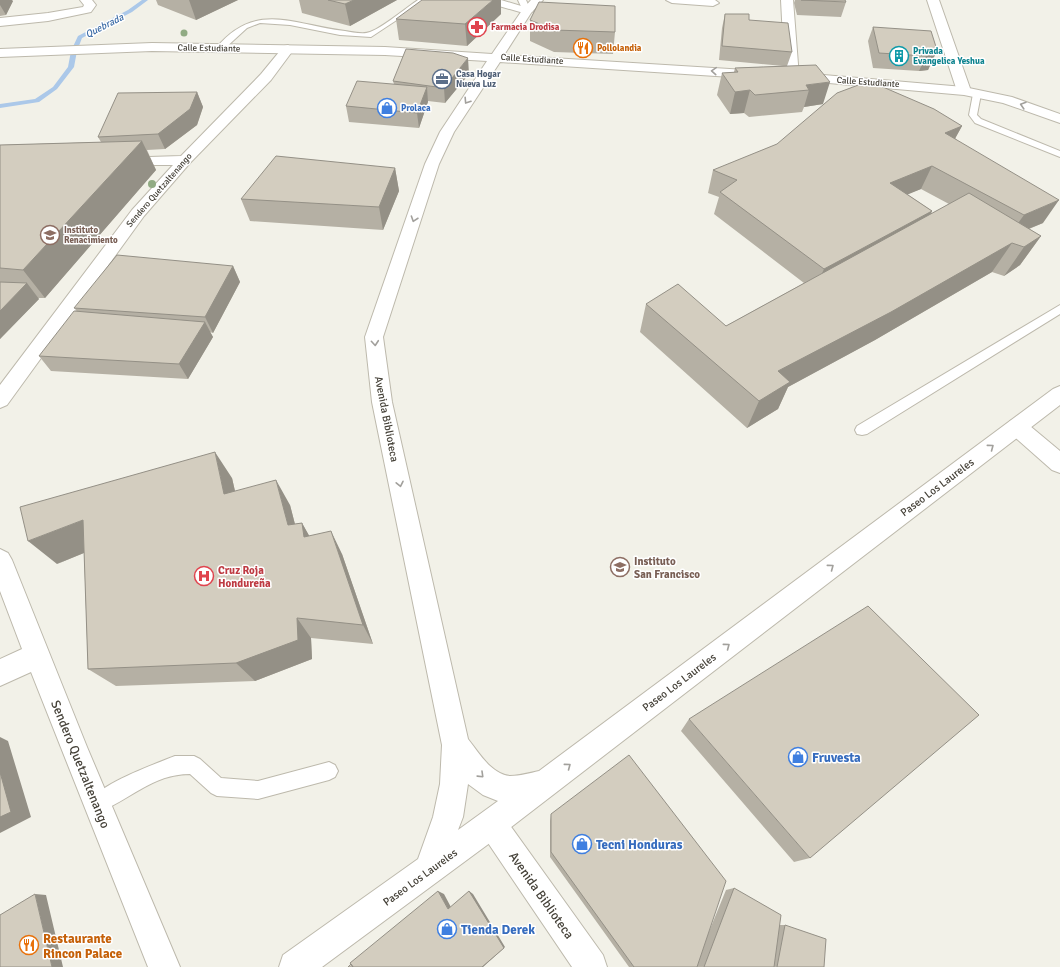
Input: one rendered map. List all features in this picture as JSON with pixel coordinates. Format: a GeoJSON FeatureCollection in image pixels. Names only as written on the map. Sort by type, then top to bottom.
{"type":"FeatureCollection","features":[{"type":"Feature","properties":{"kind":"street"},"geometry":{"type":"LineString","coordinates":[[0,22],[48,17],[87,10],[90,4],[86,0]]}},
{"type":"Feature","properties":{"kind":"street"},"geometry":{"type":"LineString","coordinates":[[489,0],[524,6]]}},
{"type":"Feature","properties":{"kind":"street","name":"Avenida Biblioteca"},"geometry":{"type":"LineString","coordinates":[[430,869],[448,816],[454,784],[456,745],[382,402],[374,337],[432,164],[447,132],[496,57],[524,6],[537,0]]}},
{"type":"Feature","properties":{"kind":"street"},"geometry":{"type":"LineString","coordinates":[[672,0],[713,3]]}},
{"type":"Feature","properties":{"kind":"street"},"geometry":{"type":"LineString","coordinates":[[787,0],[792,77]]}},
{"type":"Feature","properties":{"kind":"street"},"geometry":{"type":"LineString","coordinates":[[933,0],[964,91]]}},
{"type":"Feature","properties":{"kind":"street","name":"Calle Estudiante"},"geometry":{"type":"LineString","coordinates":[[0,53],[152,47],[385,51],[496,57],[792,77],[964,91],[1007,100],[1060,118]]}},
{"type":"Feature","properties":{"kind":"street","name":"Sendero Quetzaltenango"},"geometry":{"type":"LineString","coordinates":[[0,400],[138,213],[185,160],[266,78],[288,49]]}},
{"type":"Feature","properties":{"kind":"street"},"geometry":{"type":"LineString","coordinates":[[108,162],[185,160]]}},
{"type":"Feature","properties":{"kind":"street","name":"Paseo Los Laureles"},"geometry":{"type":"LineString","coordinates":[[295,967],[492,824],[1060,394]]}},
{"type":"Feature","properties":{"kind":"street"},"geometry":{"type":"LineString","coordinates":[[1017,427],[1060,464]]}},
{"type":"Feature","properties":{"kind":"street","name":"Sendero Quetzaltenango"},"geometry":{"type":"LineString","coordinates":[[0,560],[97,804],[164,967]]}},
{"type":"Feature","properties":{"kind":"street"},"geometry":{"type":"LineString","coordinates":[[0,673],[37,655]]}},
{"type":"Feature","properties":{"kind":"street"},"geometry":{"type":"LineString","coordinates":[[456,745],[481,777],[496,785],[511,790],[544,784]]}},
{"type":"Feature","properties":{"kind":"street","name":"Avenida Biblioteca"},"geometry":{"type":"LineString","coordinates":[[492,824],[591,967]]}},
{"type":"Feature","properties":{"kind":"lane"},"geometry":{"type":"LineString","coordinates":[[220,48],[247,24],[258,22],[278,21],[338,34],[360,36],[371,35],[423,0]]}},
{"type":"Feature","properties":{"kind":"lane"},"geometry":{"type":"LineString","coordinates":[[977,94],[973,115],[978,121],[1060,154]]}},
{"type":"Feature","properties":{"kind":"lane"},"geometry":{"type":"LineString","coordinates":[[862,430],[1060,309]]}},
{"type":"Feature","properties":{"kind":"lane"},"geometry":{"type":"LineString","coordinates":[[97,804],[129,784],[176,765],[194,765],[217,787],[258,790],[329,771]]}},
{"type":"Feature","properties":{"kind":"building"},"geometry":{"type":"Polygon","coordinates":[[[328,0],[354,0],[345,4],[328,0]]]}},
{"type":"Feature","properties":{"kind":"building"},"geometry":{"type":"Polygon","coordinates":[[[422,0],[493,0],[465,24],[396,19],[422,0]]]}},
{"type":"Feature","properties":{"kind":"building"},"geometry":{"type":"Polygon","coordinates":[[[801,0],[845,0],[846,2],[801,0]]]}},
{"type":"Feature","properties":{"kind":"building"},"geometry":{"type":"Polygon","coordinates":[[[539,2],[615,6],[615,32],[554,30],[530,20],[539,2]]]}},
{"type":"Feature","properties":{"kind":"building"},"geometry":{"type":"Polygon","coordinates":[[[725,14],[749,14],[749,20],[788,23],[792,52],[722,46],[725,14]]]}},
{"type":"Feature","properties":{"kind":"building"},"geometry":{"type":"Polygon","coordinates":[[[873,27],[931,31],[937,50],[935,55],[926,56],[879,53],[873,27]]]}},
{"type":"Feature","properties":{"kind":"building"},"geometry":{"type":"Polygon","coordinates":[[[406,49],[453,53],[468,58],[444,88],[393,81],[406,49]]]}},
{"type":"Feature","properties":{"kind":"building"},"geometry":{"type":"Polygon","coordinates":[[[816,65],[830,82],[806,85],[809,90],[755,95],[750,90],[735,92],[722,73],[738,72],[735,68],[816,65]]]}},
{"type":"Feature","properties":{"kind":"building"},"geometry":{"type":"Polygon","coordinates":[[[357,81],[427,87],[417,113],[346,106],[357,81]]]}},
{"type":"Feature","properties":{"kind":"building"},"geometry":{"type":"Polygon","coordinates":[[[869,81],[934,109],[962,126],[945,133],[1059,200],[1024,215],[932,166],[890,183],[932,211],[824,269],[720,192],[737,180],[713,170],[777,144],[837,93],[869,81]]]}},
{"type":"Feature","properties":{"kind":"building"},"geometry":{"type":"Polygon","coordinates":[[[197,92],[190,109],[158,134],[98,137],[118,93],[197,92]]]}},
{"type":"Feature","properties":{"kind":"building"},"geometry":{"type":"Polygon","coordinates":[[[142,141],[23,270],[0,268],[0,145],[142,141]]]}},
{"type":"Feature","properties":{"kind":"building"},"geometry":{"type":"Polygon","coordinates":[[[276,156],[395,168],[379,207],[241,199],[276,156]]]}},
{"type":"Feature","properties":{"kind":"building"},"geometry":{"type":"Polygon","coordinates":[[[969,193],[1041,236],[1024,247],[1012,243],[891,312],[778,371],[790,382],[759,401],[646,304],[678,284],[726,326],[969,193]]]}},
{"type":"Feature","properties":{"kind":"building"},"geometry":{"type":"Polygon","coordinates":[[[117,255],[233,266],[205,317],[74,308],[117,255]]]}},
{"type":"Feature","properties":{"kind":"building"},"geometry":{"type":"Polygon","coordinates":[[[0,282],[27,283],[0,311],[0,282]]]}},
{"type":"Feature","properties":{"kind":"building"},"geometry":{"type":"Polygon","coordinates":[[[74,311],[205,322],[179,364],[39,356],[74,311]]]}},
{"type":"Feature","properties":{"kind":"building"},"geometry":{"type":"Polygon","coordinates":[[[215,452],[224,494],[276,480],[288,525],[302,523],[304,537],[331,531],[363,625],[297,618],[298,640],[236,663],[88,669],[83,520],[28,541],[20,507],[215,452]]]}},
{"type":"Feature","properties":{"kind":"building"},"geometry":{"type":"Polygon","coordinates":[[[868,606],[979,715],[810,858],[689,719],[868,606]]]}},
{"type":"Feature","properties":{"kind":"building"},"geometry":{"type":"Polygon","coordinates":[[[629,755],[726,881],[697,967],[634,967],[551,852],[551,814],[629,755]]]}},
{"type":"Feature","properties":{"kind":"building"},"geometry":{"type":"Polygon","coordinates":[[[0,772],[11,812],[0,817],[0,772]]]}},
{"type":"Feature","properties":{"kind":"building"},"geometry":{"type":"Polygon","coordinates":[[[734,888],[781,915],[774,967],[704,967],[734,888]]]}},
{"type":"Feature","properties":{"kind":"building","name":"Tienda Derek"},"geometry":{"type":"Polygon","coordinates":[[[438,891],[448,909],[469,891],[504,948],[482,967],[353,967],[350,963],[438,891]]]}},
{"type":"Feature","properties":{"kind":"building","name":"Restaurante Rincon Palace"},"geometry":{"type":"Polygon","coordinates":[[[35,894],[52,967],[0,967],[0,915],[35,894]]]}},
{"type":"Feature","properties":{"kind":"building"},"geometry":{"type":"Polygon","coordinates":[[[785,925],[826,939],[824,967],[777,967],[785,925]]]}},
{"type":"Feature","properties":{"kind":"waterway","name":"Quebrada"},"geometry":{"type":"LineString","coordinates":[[0,106],[37,101],[55,88],[71,67],[74,51],[80,37],[130,11],[145,0]]}},
{"type":"Feature","properties":{"kind":"place","name":"Farmacia Drodisa"},"geometry":{"type":"Point","coordinates":[477,27]}},
{"type":"Feature","properties":{"kind":"place","name":"Pollolandia"},"geometry":{"type":"Point","coordinates":[583,48]}},
{"type":"Feature","properties":{"kind":"place","name":"Privada Evangelica Yeshua"},"geometry":{"type":"Point","coordinates":[899,56]}},
{"type":"Feature","properties":{"kind":"place","name":"Casa Hogar Nueva Luz"},"geometry":{"type":"Point","coordinates":[442,79]}},
{"type":"Feature","properties":{"kind":"place","name":"Prolaca"},"geometry":{"type":"Point","coordinates":[387,108]}},
{"type":"Feature","properties":{"kind":"place","name":"Instituto Renacimiento"},"geometry":{"type":"Point","coordinates":[50,235]}},
{"type":"Feature","properties":{"kind":"place","name":"Instituto San Francisco"},"geometry":{"type":"Point","coordinates":[620,567]}},
{"type":"Feature","properties":{"kind":"place","name":"Cruz Roja Hondureña"},"geometry":{"type":"Point","coordinates":[204,576]}},
{"type":"Feature","properties":{"kind":"place","name":"Fruvesta"},"geometry":{"type":"Point","coordinates":[798,757]}},
{"type":"Feature","properties":{"kind":"place","name":"Tecni Honduras"},"geometry":{"type":"Point","coordinates":[582,844]}},
{"type":"Feature","properties":{"kind":"place","name":"Tienda Derek"},"geometry":{"type":"Point","coordinates":[447,929]}},
{"type":"Feature","properties":{"kind":"place","name":"Restaurante Rincon Palace"},"geometry":{"type":"Point","coordinates":[29,945]}}]}
